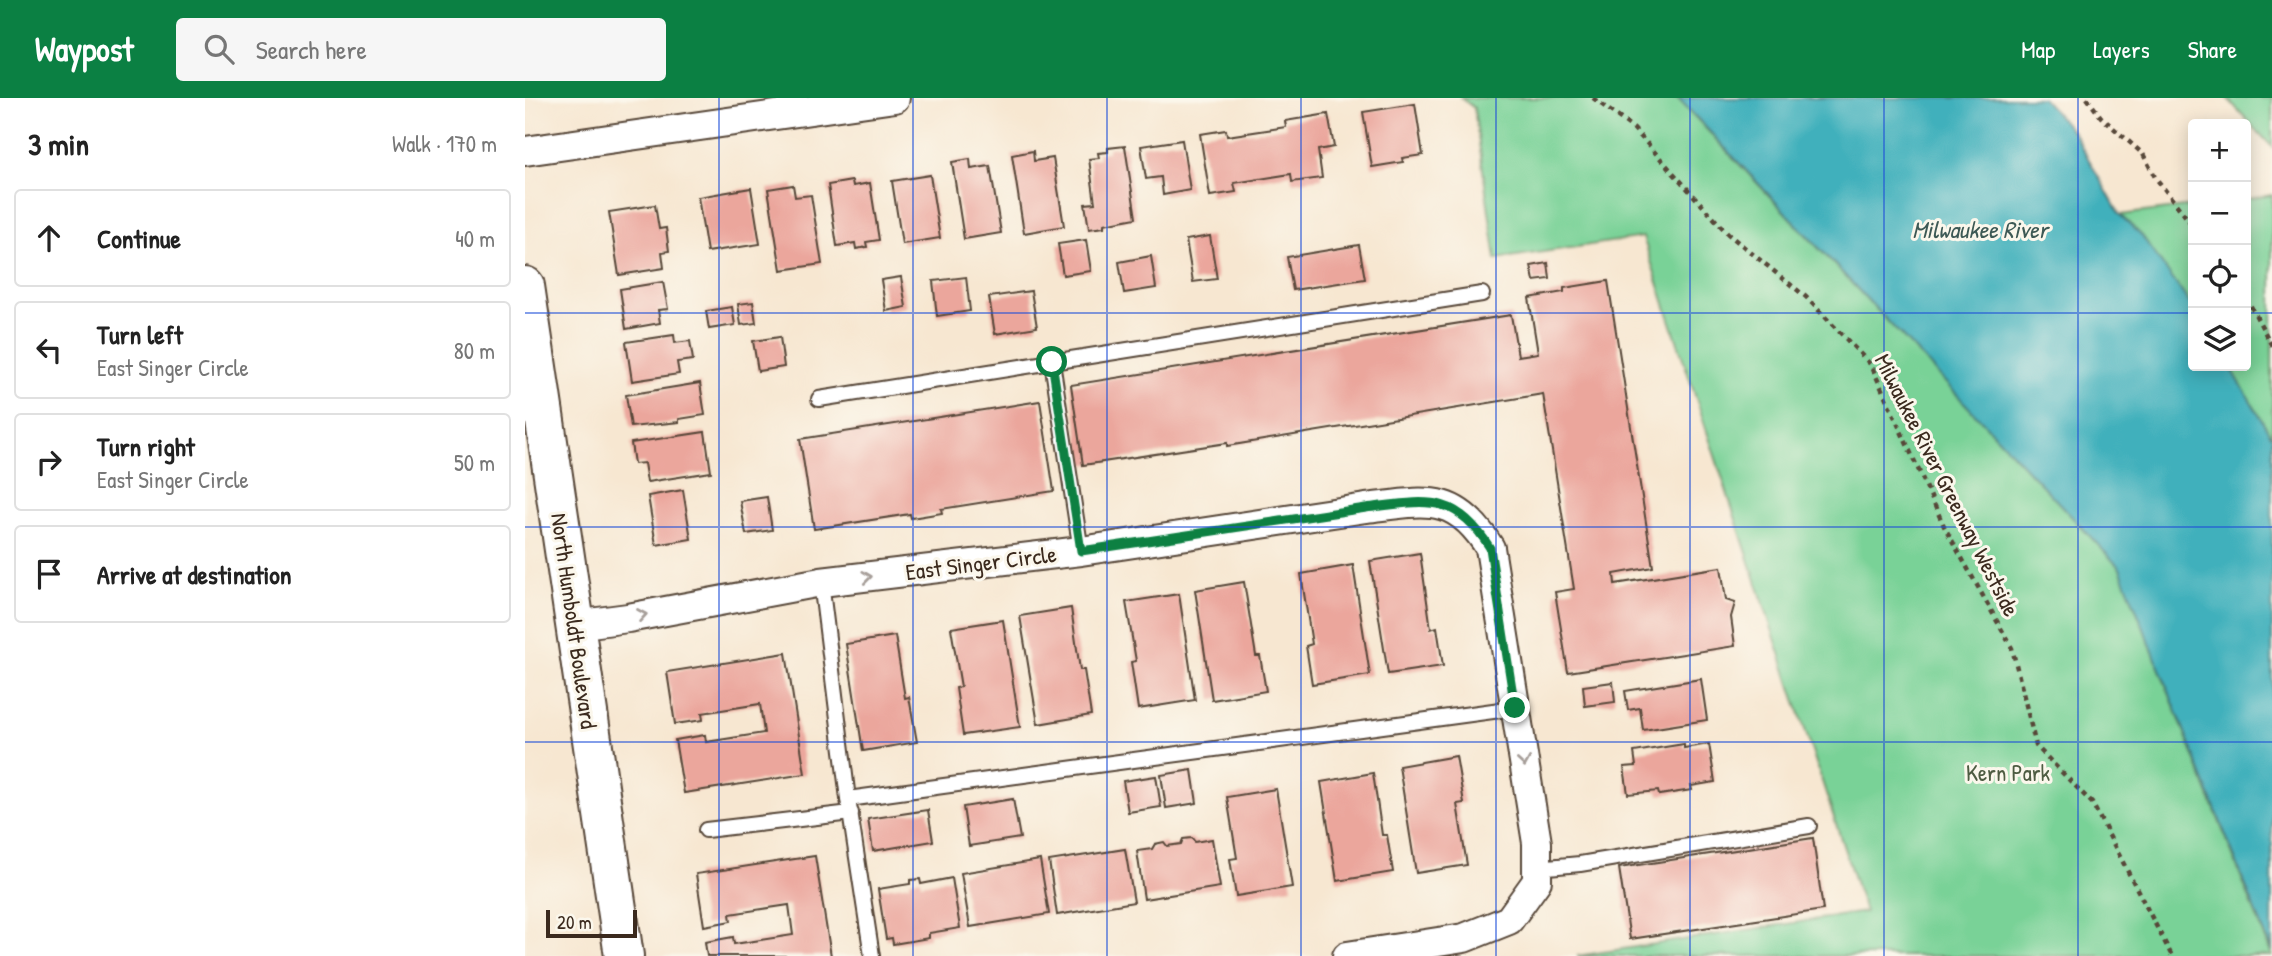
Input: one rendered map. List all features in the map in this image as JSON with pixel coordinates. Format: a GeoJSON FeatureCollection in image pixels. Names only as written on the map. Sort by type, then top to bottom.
{"type":"FeatureCollection","features":[{"type":"Feature","properties":{"kind":"main road","name":"North Humboldt Boulevard"},"geometry":{"type":"LineString","coordinates":[[525,286],[531,368],[575,625],[624,956]]}},
{"type":"Feature","properties":{"kind":"street"},"geometry":{"type":"LineString","coordinates":[[525,151],[812,104],[895,98]]}},
{"type":"Feature","properties":{"kind":"street","name":"East Singer Circle"},"geometry":{"type":"LineString","coordinates":[[575,625],[628,618],[821,582],[1081,551],[1413,502],[1443,504],[1462,514],[1478,528],[1490,548],[1537,843],[1537,881],[1509,920],[1489,929],[1464,938],[1347,956]]}},
{"type":"Feature","properties":{"kind":"lane"},"geometry":{"type":"LineString","coordinates":[[819,399],[1482,294]]}},
{"type":"Feature","properties":{"kind":"lane"},"geometry":{"type":"LineString","coordinates":[[1052,362],[1081,551]]}},
{"type":"Feature","properties":{"kind":"lane"},"geometry":{"type":"LineString","coordinates":[[821,582],[872,956]]}},
{"type":"Feature","properties":{"kind":"lane"},"geometry":{"type":"LineString","coordinates":[[706,830],[850,806],[1515,708]]}},
{"type":"Feature","properties":{"kind":"lane"},"geometry":{"type":"LineString","coordinates":[[1537,868],[1580,864],[1809,826]]}},
{"type":"Feature","properties":{"kind":"path","name":"Milwaukee River Greenway Westside"},"geometry":{"type":"LineString","coordinates":[[1593,98],[1633,129],[1728,234],[1806,297],[1871,365],[1944,526],[2012,648],[2036,746],[2092,803],[2172,956]]}},
{"type":"Feature","properties":{"kind":"path"},"geometry":{"type":"LineString","coordinates":[[2087,98],[2101,117],[2143,154],[2155,177],[2188,220]]}},
{"type":"Feature","properties":{"kind":"path"},"geometry":{"type":"LineString","coordinates":[[2251,306],[2272,346]]}},
{"type":"Feature","properties":{"kind":"green space","name":"Kern Park"},"geometry":{"type":"Polygon","coordinates":[[[1461,98],[1677,98],[2120,568],[2272,956],[1577,956],[1865,912],[1643,237],[1496,259],[1474,108],[1461,98]]]}},
{"type":"Feature","properties":{"kind":"green space"},"geometry":{"type":"Polygon","coordinates":[[[2227,98],[2272,98],[2272,147],[2251,124],[2251,119],[2246,119],[2227,98]]]}},
{"type":"Feature","properties":{"kind":"green space"},"geometry":{"type":"Polygon","coordinates":[[[2272,195],[2272,437],[2233,371],[2251,371],[2251,198],[2272,195]]]}},
{"type":"Feature","properties":{"kind":"green space"},"geometry":{"type":"Polygon","coordinates":[[[2188,207],[2188,301],[2142,236],[2120,215],[2188,207]]]}},
{"type":"Feature","properties":{"kind":"water","name":"Milwaukee River"},"geometry":{"type":"Polygon","coordinates":[[[1678,98],[2042,98],[2074,133],[2120,215],[2142,236],[2188,301],[2188,371],[2233,371],[2272,437],[2272,952],[2120,568],[1678,98]]]}},
{"type":"Feature","properties":{"kind":"building"},"geometry":{"type":"Polygon","coordinates":[[[1415,104],[1423,155],[1402,158],[1403,162],[1372,167],[1363,112],[1415,104]]]}},
{"type":"Feature","properties":{"kind":"building"},"geometry":{"type":"Polygon","coordinates":[[[1328,114],[1334,147],[1318,150],[1322,178],[1292,182],[1291,174],[1234,183],[1236,192],[1210,196],[1200,134],[1226,130],[1227,136],[1286,127],[1285,121],[1328,114]]]}},
{"type":"Feature","properties":{"kind":"building"},"geometry":{"type":"Polygon","coordinates":[[[1182,140],[1190,190],[1163,195],[1161,177],[1146,179],[1141,146],[1182,140]]]}},
{"type":"Feature","properties":{"kind":"building"},"geometry":{"type":"Polygon","coordinates":[[[1125,146],[1136,218],[1089,229],[1085,204],[1095,203],[1089,159],[1099,158],[1098,153],[1108,152],[1108,148],[1125,146]]]}},
{"type":"Feature","properties":{"kind":"building"},"geometry":{"type":"Polygon","coordinates":[[[1033,151],[1034,161],[1053,158],[1064,226],[1024,233],[1012,155],[1033,151]]]}},
{"type":"Feature","properties":{"kind":"building"},"geometry":{"type":"Polygon","coordinates":[[[970,159],[971,169],[990,166],[1001,233],[964,239],[952,162],[970,159]]]}},
{"type":"Feature","properties":{"kind":"building"},"geometry":{"type":"Polygon","coordinates":[[[930,175],[940,238],[902,244],[892,181],[930,175]]]}},
{"type":"Feature","properties":{"kind":"building"},"geometry":{"type":"Polygon","coordinates":[[[852,181],[853,186],[870,183],[879,240],[866,242],[867,247],[856,249],[855,243],[837,246],[828,185],[852,181]]]}},
{"type":"Feature","properties":{"kind":"building"},"geometry":{"type":"Polygon","coordinates":[[[793,185],[795,197],[811,195],[822,264],[781,270],[768,189],[793,185]]]}},
{"type":"Feature","properties":{"kind":"building"},"geometry":{"type":"Polygon","coordinates":[[[751,188],[760,244],[707,252],[698,197],[751,188]]]}},
{"type":"Feature","properties":{"kind":"building"},"geometry":{"type":"Polygon","coordinates":[[[655,205],[659,229],[666,228],[669,251],[662,252],[664,268],[619,275],[609,212],[655,205]]]}},
{"type":"Feature","properties":{"kind":"building"},"geometry":{"type":"Polygon","coordinates":[[[1210,236],[1217,279],[1193,282],[1186,240],[1210,236]]]}},
{"type":"Feature","properties":{"kind":"building"},"geometry":{"type":"Polygon","coordinates":[[[1086,240],[1091,271],[1063,275],[1058,244],[1086,240]]]}},
{"type":"Feature","properties":{"kind":"building"},"geometry":{"type":"Polygon","coordinates":[[[1359,245],[1365,279],[1293,290],[1287,257],[1359,245]]]}},
{"type":"Feature","properties":{"kind":"building"},"geometry":{"type":"Polygon","coordinates":[[[1151,256],[1156,288],[1124,293],[1119,262],[1151,256]]]}},
{"type":"Feature","properties":{"kind":"building"},"geometry":{"type":"Polygon","coordinates":[[[1548,263],[1550,279],[1534,281],[1531,266],[1548,263]]]}},
{"type":"Feature","properties":{"kind":"building"},"geometry":{"type":"Polygon","coordinates":[[[901,277],[906,307],[886,311],[881,280],[901,277]]]}},
{"type":"Feature","properties":{"kind":"building"},"geometry":{"type":"Polygon","coordinates":[[[966,277],[970,311],[937,316],[933,281],[966,277]]]}},
{"type":"Feature","properties":{"kind":"building"},"geometry":{"type":"Polygon","coordinates":[[[1608,281],[1653,567],[1614,574],[1615,584],[1721,567],[1726,600],[1735,603],[1731,617],[1735,646],[1568,672],[1555,592],[1574,589],[1543,394],[1227,446],[1227,443],[1083,465],[1071,385],[1511,315],[1518,356],[1538,353],[1529,298],[1564,292],[1564,288],[1608,281]]]}},
{"type":"Feature","properties":{"kind":"building"},"geometry":{"type":"Polygon","coordinates":[[[663,282],[668,309],[658,310],[660,323],[626,329],[620,289],[663,282]]]}},
{"type":"Feature","properties":{"kind":"building"},"geometry":{"type":"Polygon","coordinates":[[[1031,291],[1037,327],[995,334],[989,297],[1031,291]]]}},
{"type":"Feature","properties":{"kind":"building"},"geometry":{"type":"Polygon","coordinates":[[[753,302],[756,323],[741,325],[738,304],[753,302]]]}},
{"type":"Feature","properties":{"kind":"building"},"geometry":{"type":"Polygon","coordinates":[[[732,307],[735,325],[709,329],[706,311],[732,307]]]}},
{"type":"Feature","properties":{"kind":"building"},"geometry":{"type":"Polygon","coordinates":[[[674,335],[675,343],[690,341],[693,360],[677,362],[679,374],[632,381],[626,342],[674,335]]]}},
{"type":"Feature","properties":{"kind":"building"},"geometry":{"type":"Polygon","coordinates":[[[780,337],[784,367],[758,371],[753,341],[780,337]]]}},
{"type":"Feature","properties":{"kind":"building"},"geometry":{"type":"Polygon","coordinates":[[[700,383],[705,415],[679,419],[679,422],[631,427],[626,395],[700,383]]]}},
{"type":"Feature","properties":{"kind":"building"},"geometry":{"type":"Polygon","coordinates":[[[1040,401],[1054,491],[941,509],[942,513],[911,518],[910,514],[814,529],[800,439],[1040,401]]]}},
{"type":"Feature","properties":{"kind":"building"},"geometry":{"type":"Polygon","coordinates":[[[705,432],[711,472],[647,482],[644,463],[634,464],[631,443],[705,432]]]}},
{"type":"Feature","properties":{"kind":"building"},"geometry":{"type":"Polygon","coordinates":[[[683,490],[691,539],[656,545],[648,496],[683,490]]]}},
{"type":"Feature","properties":{"kind":"building"},"geometry":{"type":"Polygon","coordinates":[[[767,497],[772,530],[746,534],[740,501],[767,497]]]}},
{"type":"Feature","properties":{"kind":"building"},"geometry":{"type":"Polygon","coordinates":[[[1420,553],[1431,629],[1437,627],[1443,666],[1388,674],[1370,561],[1420,553]]]}},
{"type":"Feature","properties":{"kind":"building"},"geometry":{"type":"Polygon","coordinates":[[[1353,565],[1370,675],[1312,684],[1306,646],[1312,644],[1301,574],[1353,565]]]}},
{"type":"Feature","properties":{"kind":"building"},"geometry":{"type":"Polygon","coordinates":[[[1244,582],[1256,656],[1260,656],[1266,691],[1212,700],[1195,590],[1244,582]]]}},
{"type":"Feature","properties":{"kind":"building"},"geometry":{"type":"Polygon","coordinates":[[[1179,594],[1195,700],[1138,709],[1131,662],[1136,661],[1126,602],[1179,594]]]}},
{"type":"Feature","properties":{"kind":"building"},"geometry":{"type":"Polygon","coordinates":[[[1071,608],[1080,670],[1084,670],[1091,715],[1038,724],[1020,616],[1071,608]]]}},
{"type":"Feature","properties":{"kind":"building"},"geometry":{"type":"Polygon","coordinates":[[[1003,620],[1020,727],[963,735],[956,688],[961,687],[951,628],[1003,620]]]}},
{"type":"Feature","properties":{"kind":"building"},"geometry":{"type":"Polygon","coordinates":[[[895,636],[905,698],[909,697],[917,742],[863,751],[846,644],[895,636]]]}},
{"type":"Feature","properties":{"kind":"building"},"geometry":{"type":"Polygon","coordinates":[[[786,653],[805,774],[684,793],[675,740],[705,735],[706,742],[764,733],[760,704],[702,713],[703,720],[675,724],[667,672],[786,653]]]}},
{"type":"Feature","properties":{"kind":"building"},"geometry":{"type":"Polygon","coordinates":[[[1701,679],[1707,720],[1643,730],[1640,708],[1628,710],[1625,691],[1701,679]]]}},
{"type":"Feature","properties":{"kind":"building"},"geometry":{"type":"Polygon","coordinates":[[[1613,682],[1615,702],[1585,706],[1583,686],[1613,682]]]}},
{"type":"Feature","properties":{"kind":"building"},"geometry":{"type":"Polygon","coordinates":[[[1684,744],[1684,748],[1709,744],[1715,782],[1691,786],[1692,790],[1659,795],[1658,791],[1628,794],[1624,767],[1636,766],[1634,752],[1684,744]]]}},
{"type":"Feature","properties":{"kind":"building"},"geometry":{"type":"Polygon","coordinates":[[[1456,756],[1464,803],[1457,804],[1467,865],[1416,873],[1399,766],[1456,756]]]}},
{"type":"Feature","properties":{"kind":"building"},"geometry":{"type":"Polygon","coordinates":[[[1192,770],[1197,803],[1166,808],[1161,775],[1192,770]]]}},
{"type":"Feature","properties":{"kind":"building"},"geometry":{"type":"Polygon","coordinates":[[[1373,773],[1382,835],[1387,835],[1393,872],[1337,881],[1321,782],[1373,773]]]}},
{"type":"Feature","properties":{"kind":"building"},"geometry":{"type":"Polygon","coordinates":[[[1156,776],[1161,807],[1128,812],[1123,781],[1156,776]]]}},
{"type":"Feature","properties":{"kind":"building"},"geometry":{"type":"Polygon","coordinates":[[[1276,789],[1292,887],[1236,896],[1230,859],[1237,858],[1227,797],[1276,789]]]}},
{"type":"Feature","properties":{"kind":"building"},"geometry":{"type":"Polygon","coordinates":[[[1013,799],[1020,838],[969,846],[963,807],[1013,799]]]}},
{"type":"Feature","properties":{"kind":"building"},"geometry":{"type":"Polygon","coordinates":[[[928,810],[933,841],[873,851],[868,819],[928,810]]]}},
{"type":"Feature","properties":{"kind":"building"},"geometry":{"type":"Polygon","coordinates":[[[1192,838],[1195,842],[1212,839],[1220,887],[1144,899],[1137,851],[1152,849],[1155,844],[1164,842],[1167,846],[1181,844],[1183,839],[1192,838]]]}},
{"type":"Feature","properties":{"kind":"building"},"geometry":{"type":"Polygon","coordinates":[[[1813,838],[1823,910],[1630,939],[1619,868],[1813,838]]]}},
{"type":"Feature","properties":{"kind":"building"},"geometry":{"type":"Polygon","coordinates":[[[1125,849],[1134,902],[1057,915],[1049,861],[1125,849]]]}},
{"type":"Feature","properties":{"kind":"building"},"geometry":{"type":"Polygon","coordinates":[[[815,856],[831,956],[707,956],[705,942],[733,937],[734,944],[793,935],[789,905],[730,914],[731,921],[704,926],[696,874],[815,856]]]}},
{"type":"Feature","properties":{"kind":"building"},"geometry":{"type":"Polygon","coordinates":[[[1040,860],[1049,914],[970,927],[961,873],[1040,860]]]}},
{"type":"Feature","properties":{"kind":"building"},"geometry":{"type":"Polygon","coordinates":[[[952,878],[960,928],[929,933],[929,938],[893,944],[892,938],[886,939],[878,889],[910,884],[910,880],[920,879],[921,884],[952,878]]]}},
{"type":"Feature","properties":{"kind":"route"},"geometry":{"type":"LineString","coordinates":[[1052,362],[1081,551],[1366,508],[1413,502],[1443,504],[1462,514],[1478,528],[1490,548],[1515,708]]}}]}
